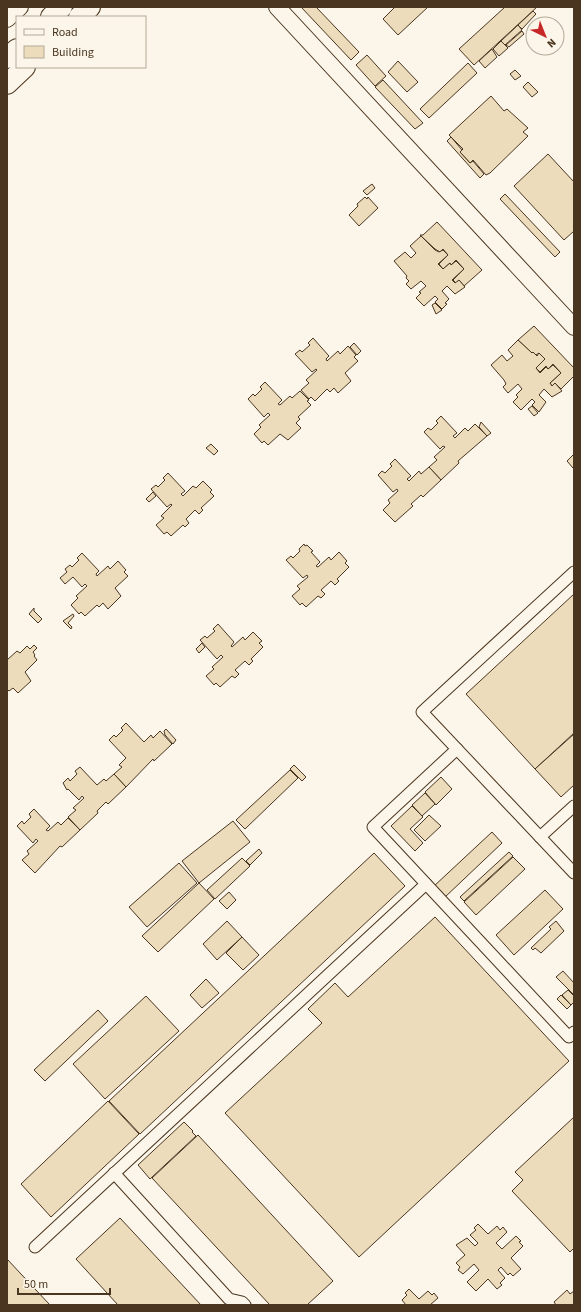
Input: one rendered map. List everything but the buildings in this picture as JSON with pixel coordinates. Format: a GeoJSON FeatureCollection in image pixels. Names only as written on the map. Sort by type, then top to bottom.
{"type":"FeatureCollection","features":[{"type":"Feature","properties":{"kind":"highway"},"geometry":{"type":"LineString","coordinates":[[52,16],[62,7]]}},
{"type":"Feature","properties":{"kind":"highway"},"geometry":{"type":"LineString","coordinates":[[80,16],[90,7]]}},
{"type":"Feature","properties":{"kind":"highway"},"geometry":{"type":"LineString","coordinates":[[7,58],[16,50]]}},
{"type":"Feature","properties":{"kind":"highway"},"geometry":{"type":"LineString","coordinates":[[7,84],[25,68]]}},
{"type":"Feature","properties":{"kind":"street"},"geometry":{"type":"LineString","coordinates":[[7,19],[20,7]]}},
{"type":"Feature","properties":{"kind":"street"},"geometry":{"type":"LineString","coordinates":[[277,7],[574,327]]}},
{"type":"Feature","properties":{"kind":"street"},"geometry":{"type":"LineString","coordinates":[[574,572],[422,712],[574,874]]}},
{"type":"Feature","properties":{"kind":"street"},"geometry":{"type":"LineString","coordinates":[[457,749],[373,827],[569,1037],[574,1032]]}},
{"type":"Feature","properties":{"kind":"street"},"geometry":{"type":"LineString","coordinates":[[540,837],[574,806]]}},
{"type":"Feature","properties":{"kind":"street"},"geometry":{"type":"LineString","coordinates":[[35,1246],[426,884]]}},
{"type":"Feature","properties":{"kind":"street"},"geometry":{"type":"LineString","coordinates":[[114,1173],[229,1299],[242,1302],[245,1305]]}}]}
